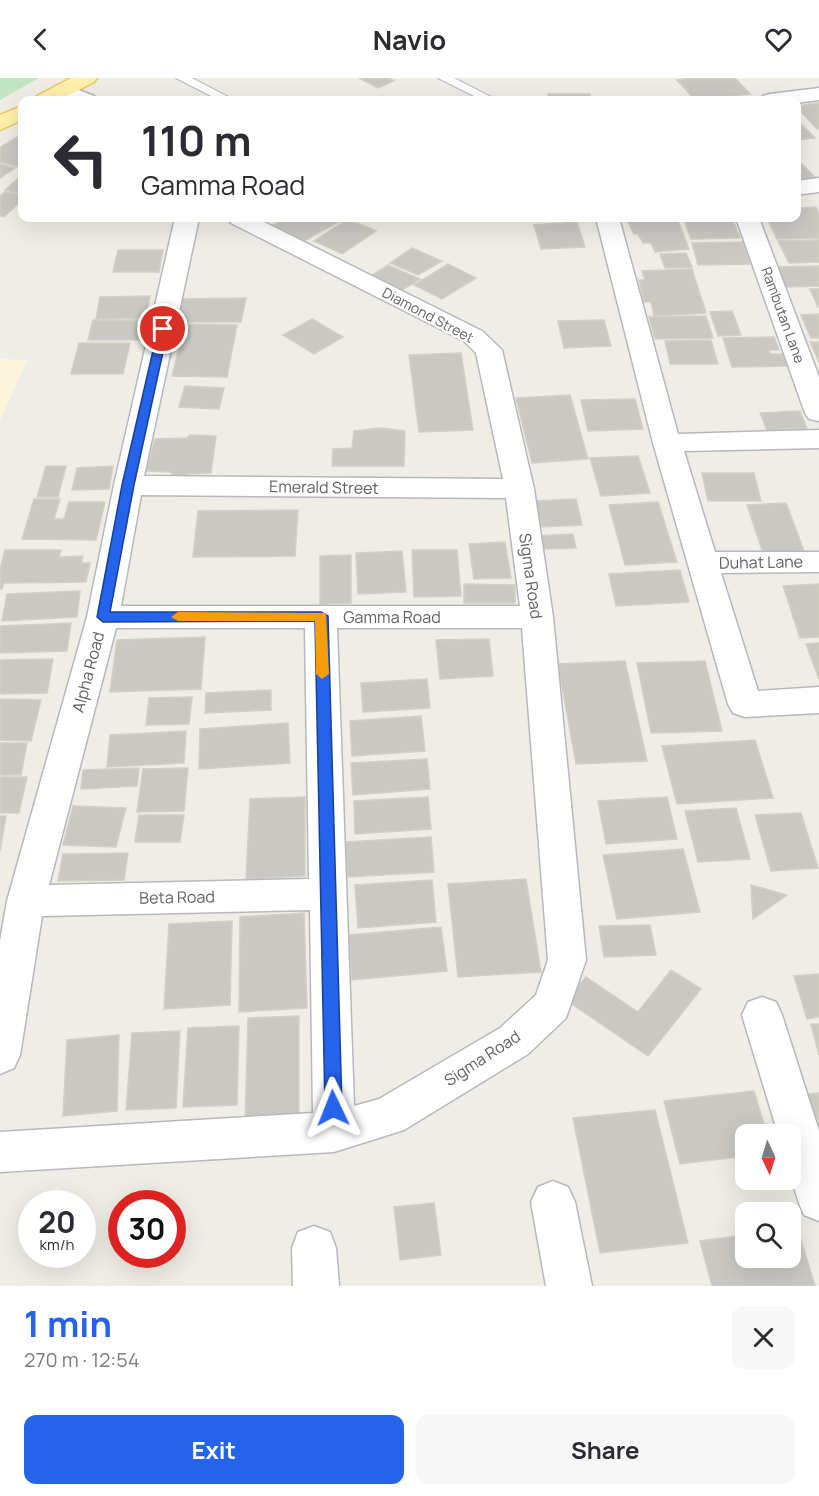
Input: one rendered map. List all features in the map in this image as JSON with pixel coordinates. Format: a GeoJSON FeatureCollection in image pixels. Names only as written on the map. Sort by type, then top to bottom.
{"type":"FeatureCollection","features":[{"type":"Feature","properties":{"kind":"main road"},"geometry":{"type":"LineString","coordinates":[[52,96],[87,78]]}},
{"type":"Feature","properties":{"kind":"main road"},"geometry":{"type":"LineString","coordinates":[[0,124],[18,114]]}},
{"type":"Feature","properties":{"kind":"street"},"geometry":{"type":"LineString","coordinates":[[63,90],[77,96]]}},
{"type":"Feature","properties":{"kind":"street"},"geometry":{"type":"LineString","coordinates":[[801,96],[819,94]]}},
{"type":"Feature","properties":{"kind":"street"},"geometry":{"type":"LineString","coordinates":[[801,187],[819,185]]}},
{"type":"Feature","properties":{"kind":"street","name":"Alpha Road"},"geometry":{"type":"LineString","coordinates":[[0,1055],[26,901],[103,617],[128,485],[187,222]]}},
{"type":"Feature","properties":{"kind":"street","name":"Diamond Street"},"geometry":{"type":"LineString","coordinates":[[247,222],[473,336],[489,350],[519,489]]}},
{"type":"Feature","properties":{"kind":"street"},"geometry":{"type":"LineString","coordinates":[[609,222],[667,443],[745,704],[819,700]]}},
{"type":"Feature","properties":{"kind":"street","name":"Rambutan Lane"},"geometry":{"type":"LineString","coordinates":[[748,222],[819,412]]}},
{"type":"Feature","properties":{"kind":"street"},"geometry":{"type":"LineString","coordinates":[[667,443],[819,439]]}},
{"type":"Feature","properties":{"kind":"street","name":"Emerald Street"},"geometry":{"type":"LineString","coordinates":[[128,485],[519,489]]}},
{"type":"Feature","properties":{"kind":"street","name":"Sigma Road"},"geometry":{"type":"LineString","coordinates":[[0,1152],[334,1131],[357,1127],[389,1116],[514,1041],[552,1005],[567,960],[537,617],[519,489]]}},
{"type":"Feature","properties":{"kind":"street","name":"Duhat Lane"},"geometry":{"type":"LineString","coordinates":[[703,563],[819,562]]}},
{"type":"Feature","properties":{"kind":"street"},"geometry":{"type":"LineString","coordinates":[[321,616],[334,1131]]}},
{"type":"Feature","properties":{"kind":"street","name":"Gamma Road"},"geometry":{"type":"LineString","coordinates":[[103,617],[537,617]]}},
{"type":"Feature","properties":{"kind":"street","name":"Beta Road"},"geometry":{"type":"LineString","coordinates":[[26,901],[327,894]]}},
{"type":"Feature","properties":{"kind":"street"},"geometry":{"type":"LineString","coordinates":[[762,1015],[819,1200]]}},
{"type":"Feature","properties":{"kind":"street"},"geometry":{"type":"LineString","coordinates":[[553,1202],[569,1286]]}},
{"type":"Feature","properties":{"kind":"lane"},"geometry":{"type":"LineString","coordinates":[[182,78],[220,96]]}},
{"type":"Feature","properties":{"kind":"lane"},"geometry":{"type":"LineString","coordinates":[[444,78],[482,96]]}},
{"type":"Feature","properties":{"kind":"shaded area"},"geometry":{"type":"Polygon","coordinates":[[[0,359],[27,360],[0,421],[0,359]]]}},
{"type":"Feature","properties":{"kind":"green space"},"geometry":{"type":"Polygon","coordinates":[[[0,78],[39,78],[0,100],[0,78]]]}},
{"type":"Feature","properties":{"kind":"building"},"geometry":{"type":"Polygon","coordinates":[[[359,78],[389,78],[394,81],[378,88],[359,78]]]}},
{"type":"Feature","properties":{"kind":"building"},"geometry":{"type":"Polygon","coordinates":[[[735,78],[750,94],[691,96],[677,80],[735,78]]]}},
{"type":"Feature","properties":{"kind":"building"},"geometry":{"type":"Polygon","coordinates":[[[548,94],[590,94],[591,96],[548,96],[548,94]]]}},
{"type":"Feature","properties":{"kind":"building"},"geometry":{"type":"Polygon","coordinates":[[[819,103],[819,129],[801,111],[801,105],[819,103]]]}},
{"type":"Feature","properties":{"kind":"building"},"geometry":{"type":"Polygon","coordinates":[[[801,124],[815,138],[801,139],[801,124]]]}},
{"type":"Feature","properties":{"kind":"building"},"geometry":{"type":"Polygon","coordinates":[[[18,137],[18,167],[0,162],[0,147],[18,137]]]}},
{"type":"Feature","properties":{"kind":"building"},"geometry":{"type":"Polygon","coordinates":[[[801,163],[815,177],[801,180],[801,163]]]}},
{"type":"Feature","properties":{"kind":"building"},"geometry":{"type":"Polygon","coordinates":[[[0,164],[15,168],[0,178],[0,164]]]}},
{"type":"Feature","properties":{"kind":"building"},"geometry":{"type":"Polygon","coordinates":[[[18,179],[18,193],[5,190],[18,179]]]}},
{"type":"Feature","properties":{"kind":"building"},"geometry":{"type":"Polygon","coordinates":[[[5,192],[18,194],[18,204],[4,217],[0,216],[0,196],[5,192]]]}},
{"type":"Feature","properties":{"kind":"building"},"geometry":{"type":"Polygon","coordinates":[[[816,207],[819,214],[819,238],[777,239],[769,222],[801,222],[801,208],[816,207]]]}},
{"type":"Feature","properties":{"kind":"building"},"geometry":{"type":"Polygon","coordinates":[[[279,222],[339,222],[304,241],[273,225],[279,222]]]}},
{"type":"Feature","properties":{"kind":"building"},"geometry":{"type":"Polygon","coordinates":[[[343,222],[355,222],[376,231],[342,254],[314,241],[343,222]]]}},
{"type":"Feature","properties":{"kind":"building"},"geometry":{"type":"Polygon","coordinates":[[[577,222],[585,247],[541,249],[534,225],[577,222]]]}},
{"type":"Feature","properties":{"kind":"building"},"geometry":{"type":"Polygon","coordinates":[[[628,222],[679,222],[689,249],[655,252],[651,243],[643,243],[638,234],[634,234],[628,222]]]}},
{"type":"Feature","properties":{"kind":"building"},"geometry":{"type":"Polygon","coordinates":[[[685,222],[734,222],[740,238],[691,239],[685,222]]]}},
{"type":"Feature","properties":{"kind":"building"},"geometry":{"type":"Polygon","coordinates":[[[819,240],[819,262],[789,263],[778,241],[819,240]]]}},
{"type":"Feature","properties":{"kind":"building"},"geometry":{"type":"Polygon","coordinates":[[[743,242],[750,264],[698,265],[692,243],[743,242]]]}},
{"type":"Feature","properties":{"kind":"building"},"geometry":{"type":"Polygon","coordinates":[[[412,248],[442,261],[418,275],[390,263],[412,248]]]}},
{"type":"Feature","properties":{"kind":"building"},"geometry":{"type":"Polygon","coordinates":[[[118,250],[163,250],[159,272],[113,272],[118,250]]]}},
{"type":"Feature","properties":{"kind":"building"},"geometry":{"type":"Polygon","coordinates":[[[686,253],[692,267],[665,268],[660,254],[686,253]]]}},
{"type":"Feature","properties":{"kind":"building"},"geometry":{"type":"Polygon","coordinates":[[[448,264],[476,278],[442,299],[414,285],[448,264]]]}},
{"type":"Feature","properties":{"kind":"building"},"geometry":{"type":"Polygon","coordinates":[[[388,265],[420,279],[402,290],[371,276],[388,265]]]}},
{"type":"Feature","properties":{"kind":"building"},"geometry":{"type":"Polygon","coordinates":[[[819,266],[819,286],[783,287],[775,267],[819,266]]]}},
{"type":"Feature","properties":{"kind":"building"},"geometry":{"type":"Polygon","coordinates":[[[692,269],[706,313],[654,316],[651,302],[644,302],[639,280],[645,280],[642,271],[692,269]]]}},
{"type":"Feature","properties":{"kind":"building"},"geometry":{"type":"Polygon","coordinates":[[[810,289],[819,289],[819,307],[818,307],[810,289]]]}},
{"type":"Feature","properties":{"kind":"building"},"geometry":{"type":"Polygon","coordinates":[[[150,296],[146,318],[96,319],[100,297],[150,296]]]}},
{"type":"Feature","properties":{"kind":"building"},"geometry":{"type":"Polygon","coordinates":[[[246,298],[241,322],[175,322],[178,299],[246,298]]]}},
{"type":"Feature","properties":{"kind":"building"},"geometry":{"type":"Polygon","coordinates":[[[732,311],[741,335],[718,336],[710,312],[732,311]]]}},
{"type":"Feature","properties":{"kind":"building"},"geometry":{"type":"Polygon","coordinates":[[[819,314],[819,338],[811,338],[801,315],[819,314]]]}},
{"type":"Feature","properties":{"kind":"building"},"geometry":{"type":"Polygon","coordinates":[[[706,316],[713,338],[655,339],[649,317],[706,316]]]}},
{"type":"Feature","properties":{"kind":"building"},"geometry":{"type":"Polygon","coordinates":[[[312,319],[343,337],[314,354],[283,335],[312,319]]]}},
{"type":"Feature","properties":{"kind":"building"},"geometry":{"type":"Polygon","coordinates":[[[93,320],[146,320],[141,340],[88,340],[93,320]]]}},
{"type":"Feature","properties":{"kind":"building"},"geometry":{"type":"Polygon","coordinates":[[[604,320],[611,346],[564,348],[558,321],[604,320]]]}},
{"type":"Feature","properties":{"kind":"building"},"geometry":{"type":"Polygon","coordinates":[[[185,324],[237,325],[227,377],[172,376],[185,324]]]}},
{"type":"Feature","properties":{"kind":"building"},"geometry":{"type":"Polygon","coordinates":[[[774,337],[779,350],[769,350],[770,354],[783,354],[787,366],[732,367],[723,338],[774,337]]]}},
{"type":"Feature","properties":{"kind":"building"},"geometry":{"type":"Polygon","coordinates":[[[711,340],[718,364],[670,364],[665,341],[711,340]]]}},
{"type":"Feature","properties":{"kind":"building"},"geometry":{"type":"Polygon","coordinates":[[[810,342],[819,342],[819,362],[810,342]]]}},
{"type":"Feature","properties":{"kind":"building"},"geometry":{"type":"Polygon","coordinates":[[[79,343],[130,343],[123,374],[71,374],[79,343]]]}},
{"type":"Feature","properties":{"kind":"building"},"geometry":{"type":"Polygon","coordinates":[[[461,353],[473,430],[419,432],[409,355],[461,353]]]}},
{"type":"Feature","properties":{"kind":"building"},"geometry":{"type":"Polygon","coordinates":[[[185,386],[224,388],[219,409],[179,407],[185,386]]]}},
{"type":"Feature","properties":{"kind":"building"},"geometry":{"type":"Polygon","coordinates":[[[570,395],[588,459],[532,463],[516,398],[570,395]]]}},
{"type":"Feature","properties":{"kind":"building"},"geometry":{"type":"Polygon","coordinates":[[[635,399],[643,429],[588,431],[581,400],[635,399]]]}},
{"type":"Feature","properties":{"kind":"building"},"geometry":{"type":"Polygon","coordinates":[[[800,411],[807,428],[767,430],[760,413],[800,411]]]}},
{"type":"Feature","properties":{"kind":"building"},"geometry":{"type":"Polygon","coordinates":[[[380,428],[405,431],[404,466],[332,466],[333,449],[352,448],[354,431],[380,428]]]}},
{"type":"Feature","properties":{"kind":"building"},"geometry":{"type":"Polygon","coordinates":[[[190,435],[216,436],[211,473],[186,474],[183,478],[173,477],[171,472],[146,471],[155,439],[187,438],[190,435]]]}},
{"type":"Feature","properties":{"kind":"building"},"geometry":{"type":"Polygon","coordinates":[[[638,456],[650,493],[601,496],[590,458],[638,456]]]}},
{"type":"Feature","properties":{"kind":"building"},"geometry":{"type":"Polygon","coordinates":[[[46,466],[66,466],[58,497],[37,497],[46,466]]]}},
{"type":"Feature","properties":{"kind":"building"},"geometry":{"type":"Polygon","coordinates":[[[113,466],[109,489],[72,490],[77,468],[113,466]]]}},
{"type":"Feature","properties":{"kind":"building"},"geometry":{"type":"Polygon","coordinates":[[[702,473],[754,473],[761,501],[708,501],[702,473]]]}},
{"type":"Feature","properties":{"kind":"building"},"geometry":{"type":"Polygon","coordinates":[[[34,499],[60,499],[54,519],[64,519],[69,502],[105,502],[96,540],[22,539],[34,499]]]}},
{"type":"Feature","properties":{"kind":"building"},"geometry":{"type":"Polygon","coordinates":[[[576,499],[582,525],[541,527],[536,501],[576,499]]]}},
{"type":"Feature","properties":{"kind":"building"},"geometry":{"type":"Polygon","coordinates":[[[658,502],[677,562],[625,565],[609,505],[658,502]]]}},
{"type":"Feature","properties":{"kind":"building"},"geometry":{"type":"Polygon","coordinates":[[[786,503],[804,551],[763,553],[747,505],[786,503]]]}},
{"type":"Feature","properties":{"kind":"building"},"geometry":{"type":"Polygon","coordinates":[[[298,510],[295,556],[193,557],[198,511],[298,510]]]}},
{"type":"Feature","properties":{"kind":"building"},"geometry":{"type":"Polygon","coordinates":[[[573,534],[576,548],[539,549],[536,536],[573,534]]]}},
{"type":"Feature","properties":{"kind":"building"},"geometry":{"type":"Polygon","coordinates":[[[505,542],[511,578],[474,579],[469,544],[505,542]]]}},
{"type":"Feature","properties":{"kind":"building"},"geometry":{"type":"Polygon","coordinates":[[[5,550],[61,550],[59,557],[83,556],[81,563],[90,563],[86,582],[4,583],[0,589],[0,569],[5,550]]]}},
{"type":"Feature","properties":{"kind":"building"},"geometry":{"type":"Polygon","coordinates":[[[412,550],[457,550],[461,596],[414,597],[412,550]]]}},
{"type":"Feature","properties":{"kind":"building"},"geometry":{"type":"Polygon","coordinates":[[[402,551],[406,592],[358,594],[356,553],[402,551]]]}},
{"type":"Feature","properties":{"kind":"building"},"geometry":{"type":"Polygon","coordinates":[[[351,555],[351,603],[320,604],[320,556],[351,555]]]}},
{"type":"Feature","properties":{"kind":"building"},"geometry":{"type":"Polygon","coordinates":[[[680,570],[689,602],[616,606],[609,574],[680,570]]]}},
{"type":"Feature","properties":{"kind":"building"},"geometry":{"type":"Polygon","coordinates":[[[464,584],[515,585],[515,603],[464,603],[464,584]]]}},
{"type":"Feature","properties":{"kind":"building"},"geometry":{"type":"Polygon","coordinates":[[[819,584],[819,637],[800,638],[783,586],[819,584]]]}},
{"type":"Feature","properties":{"kind":"building"},"geometry":{"type":"Polygon","coordinates":[[[80,591],[77,617],[2,621],[7,594],[80,591]]]}},
{"type":"Feature","properties":{"kind":"building"},"geometry":{"type":"Polygon","coordinates":[[[71,623],[67,651],[0,653],[0,626],[71,623]]]}},
{"type":"Feature","properties":{"kind":"building"},"geometry":{"type":"Polygon","coordinates":[[[205,637],[201,689],[110,692],[117,640],[205,637]]]}},
{"type":"Feature","properties":{"kind":"building"},"geometry":{"type":"Polygon","coordinates":[[[489,639],[493,676],[440,679],[436,640],[489,639]]]}},
{"type":"Feature","properties":{"kind":"building"},"geometry":{"type":"Polygon","coordinates":[[[819,643],[819,679],[806,644],[819,643]]]}},
{"type":"Feature","properties":{"kind":"building"},"geometry":{"type":"Polygon","coordinates":[[[53,659],[47,693],[0,694],[0,660],[53,659]]]}},
{"type":"Feature","properties":{"kind":"building"},"geometry":{"type":"Polygon","coordinates":[[[625,661],[647,761],[576,764],[558,664],[625,661]]]}},
{"type":"Feature","properties":{"kind":"building"},"geometry":{"type":"Polygon","coordinates":[[[705,661],[722,731],[651,733],[637,663],[705,661]]]}},
{"type":"Feature","properties":{"kind":"building"},"geometry":{"type":"Polygon","coordinates":[[[427,679],[430,708],[363,712],[361,683],[427,679]]]}},
{"type":"Feature","properties":{"kind":"building"},"geometry":{"type":"Polygon","coordinates":[[[271,690],[271,710],[205,713],[206,693],[271,690]]]}},
{"type":"Feature","properties":{"kind":"building"},"geometry":{"type":"Polygon","coordinates":[[[192,697],[189,724],[146,725],[149,698],[192,697]]]}},
{"type":"Feature","properties":{"kind":"building"},"geometry":{"type":"Polygon","coordinates":[[[0,699],[41,700],[31,741],[0,740],[0,699]]]}},
{"type":"Feature","properties":{"kind":"building"},"geometry":{"type":"Polygon","coordinates":[[[421,716],[425,751],[352,756],[350,721],[421,716]]]}},
{"type":"Feature","properties":{"kind":"building"},"geometry":{"type":"Polygon","coordinates":[[[288,723],[290,763],[199,769],[200,729],[288,723]]]}},
{"type":"Feature","properties":{"kind":"building"},"geometry":{"type":"Polygon","coordinates":[[[186,731],[184,763],[107,767],[110,735],[186,731]]]}},
{"type":"Feature","properties":{"kind":"building"},"geometry":{"type":"Polygon","coordinates":[[[755,740],[773,798],[677,804],[662,746],[755,740]]]}},
{"type":"Feature","properties":{"kind":"building"},"geometry":{"type":"Polygon","coordinates":[[[0,743],[27,743],[21,775],[0,775],[0,743]]]}},
{"type":"Feature","properties":{"kind":"building"},"geometry":{"type":"Polygon","coordinates":[[[427,759],[430,789],[353,795],[351,763],[427,759]]]}},
{"type":"Feature","properties":{"kind":"building"},"geometry":{"type":"Polygon","coordinates":[[[139,768],[137,786],[81,789],[83,770],[139,768]]]}},
{"type":"Feature","properties":{"kind":"building"},"geometry":{"type":"Polygon","coordinates":[[[188,768],[184,811],[137,812],[143,769],[188,768]]]}},
{"type":"Feature","properties":{"kind":"building"},"geometry":{"type":"Polygon","coordinates":[[[0,777],[27,777],[19,813],[0,813],[0,777]]]}},
{"type":"Feature","properties":{"kind":"building"},"geometry":{"type":"Polygon","coordinates":[[[305,797],[305,876],[246,879],[250,799],[305,797]]]}},
{"type":"Feature","properties":{"kind":"building"},"geometry":{"type":"Polygon","coordinates":[[[428,797],[431,829],[355,834],[354,801],[428,797]]]}},
{"type":"Feature","properties":{"kind":"building"},"geometry":{"type":"Polygon","coordinates":[[[667,797],[677,839],[606,844],[598,801],[667,797]]]}},
{"type":"Feature","properties":{"kind":"building"},"geometry":{"type":"Polygon","coordinates":[[[73,806],[126,808],[116,847],[63,845],[73,806]]]}},
{"type":"Feature","properties":{"kind":"building"},"geometry":{"type":"Polygon","coordinates":[[[736,808],[750,859],[698,862],[685,811],[736,808]]]}},
{"type":"Feature","properties":{"kind":"building"},"geometry":{"type":"Polygon","coordinates":[[[801,813],[818,868],[771,871],[755,815],[801,813]]]}},
{"type":"Feature","properties":{"kind":"building"},"geometry":{"type":"Polygon","coordinates":[[[139,815],[184,815],[180,842],[135,842],[139,815]]]}},
{"type":"Feature","properties":{"kind":"building"},"geometry":{"type":"Polygon","coordinates":[[[0,816],[6,816],[0,851],[0,816]]]}},
{"type":"Feature","properties":{"kind":"building"},"geometry":{"type":"Polygon","coordinates":[[[431,837],[434,872],[348,877],[346,842],[431,837]]]}},
{"type":"Feature","properties":{"kind":"building"},"geometry":{"type":"Polygon","coordinates":[[[683,849],[700,912],[617,919],[603,855],[683,849]]]}},
{"type":"Feature","properties":{"kind":"building"},"geometry":{"type":"Polygon","coordinates":[[[128,853],[124,880],[58,881],[63,854],[128,853]]]}},
{"type":"Feature","properties":{"kind":"building"},"geometry":{"type":"Polygon","coordinates":[[[526,879],[541,972],[458,977],[448,884],[526,879]]]}},
{"type":"Feature","properties":{"kind":"building"},"geometry":{"type":"Polygon","coordinates":[[[432,880],[436,922],[358,928],[355,885],[432,880]]]}},
{"type":"Feature","properties":{"kind":"building"},"geometry":{"type":"Polygon","coordinates":[[[751,885],[787,895],[753,919],[751,885]]]}},
{"type":"Feature","properties":{"kind":"building"},"geometry":{"type":"Polygon","coordinates":[[[304,913],[307,1008],[239,1012],[240,917],[304,913]]]}},
{"type":"Feature","properties":{"kind":"building"},"geometry":{"type":"Polygon","coordinates":[[[232,921],[230,1005],[164,1009],[169,924],[232,921]]]}},
{"type":"Feature","properties":{"kind":"building"},"geometry":{"type":"Polygon","coordinates":[[[650,925],[656,955],[604,957],[599,926],[650,925]]]}},
{"type":"Feature","properties":{"kind":"building"},"geometry":{"type":"Polygon","coordinates":[[[441,927],[447,971],[352,980],[349,935],[441,927]]]}},
{"type":"Feature","properties":{"kind":"building"},"geometry":{"type":"Polygon","coordinates":[[[671,970],[701,989],[648,1056],[566,1000],[586,977],[638,1012],[671,970]]]}},
{"type":"Feature","properties":{"kind":"building"},"geometry":{"type":"Polygon","coordinates":[[[819,974],[819,1017],[807,1019],[794,976],[819,974]]]}},
{"type":"Feature","properties":{"kind":"building"},"geometry":{"type":"Polygon","coordinates":[[[299,1016],[299,1123],[245,1125],[248,1018],[299,1016]]]}},
{"type":"Feature","properties":{"kind":"building"},"geometry":{"type":"Polygon","coordinates":[[[811,1024],[819,1024],[819,1055],[811,1024]]]}},
{"type":"Feature","properties":{"kind":"building"},"geometry":{"type":"Polygon","coordinates":[[[239,1026],[237,1105],[183,1107],[188,1028],[239,1026]]]}},
{"type":"Feature","properties":{"kind":"building"},"geometry":{"type":"Polygon","coordinates":[[[180,1031],[176,1108],[126,1110],[132,1033],[180,1031]]]}},
{"type":"Feature","properties":{"kind":"building"},"geometry":{"type":"Polygon","coordinates":[[[119,1035],[117,1111],[63,1116],[67,1040],[119,1035]]]}},
{"type":"Feature","properties":{"kind":"building"},"geometry":{"type":"Polygon","coordinates":[[[754,1091],[764,1124],[735,1124],[735,1157],[680,1164],[664,1101],[754,1091]]]}},
{"type":"Feature","properties":{"kind":"building"},"geometry":{"type":"Polygon","coordinates":[[[819,1093],[819,1132],[807,1094],[819,1093]]]}},
{"type":"Feature","properties":{"kind":"building"},"geometry":{"type":"Polygon","coordinates":[[[655,1110],[688,1243],[600,1253],[573,1118],[655,1110]]]}},
{"type":"Feature","properties":{"kind":"building"},"geometry":{"type":"Polygon","coordinates":[[[434,1203],[441,1255],[400,1260],[394,1207],[434,1203]]]}},
{"type":"Feature","properties":{"kind":"building"},"geometry":{"type":"Polygon","coordinates":[[[735,1236],[735,1268],[801,1268],[801,1240],[815,1286],[712,1286],[700,1241],[735,1236]]]}},
{"type":"Feature","properties":{"kind":"slow traffic"},"geometry":{"type":"LineString","coordinates":[[178,617],[321,616],[322,674]]}},
{"type":"Feature","properties":{"kind":"route"},"geometry":{"type":"LineString","coordinates":[[163,329],[128,485],[103,617],[321,616],[333,1108]]}}]}
